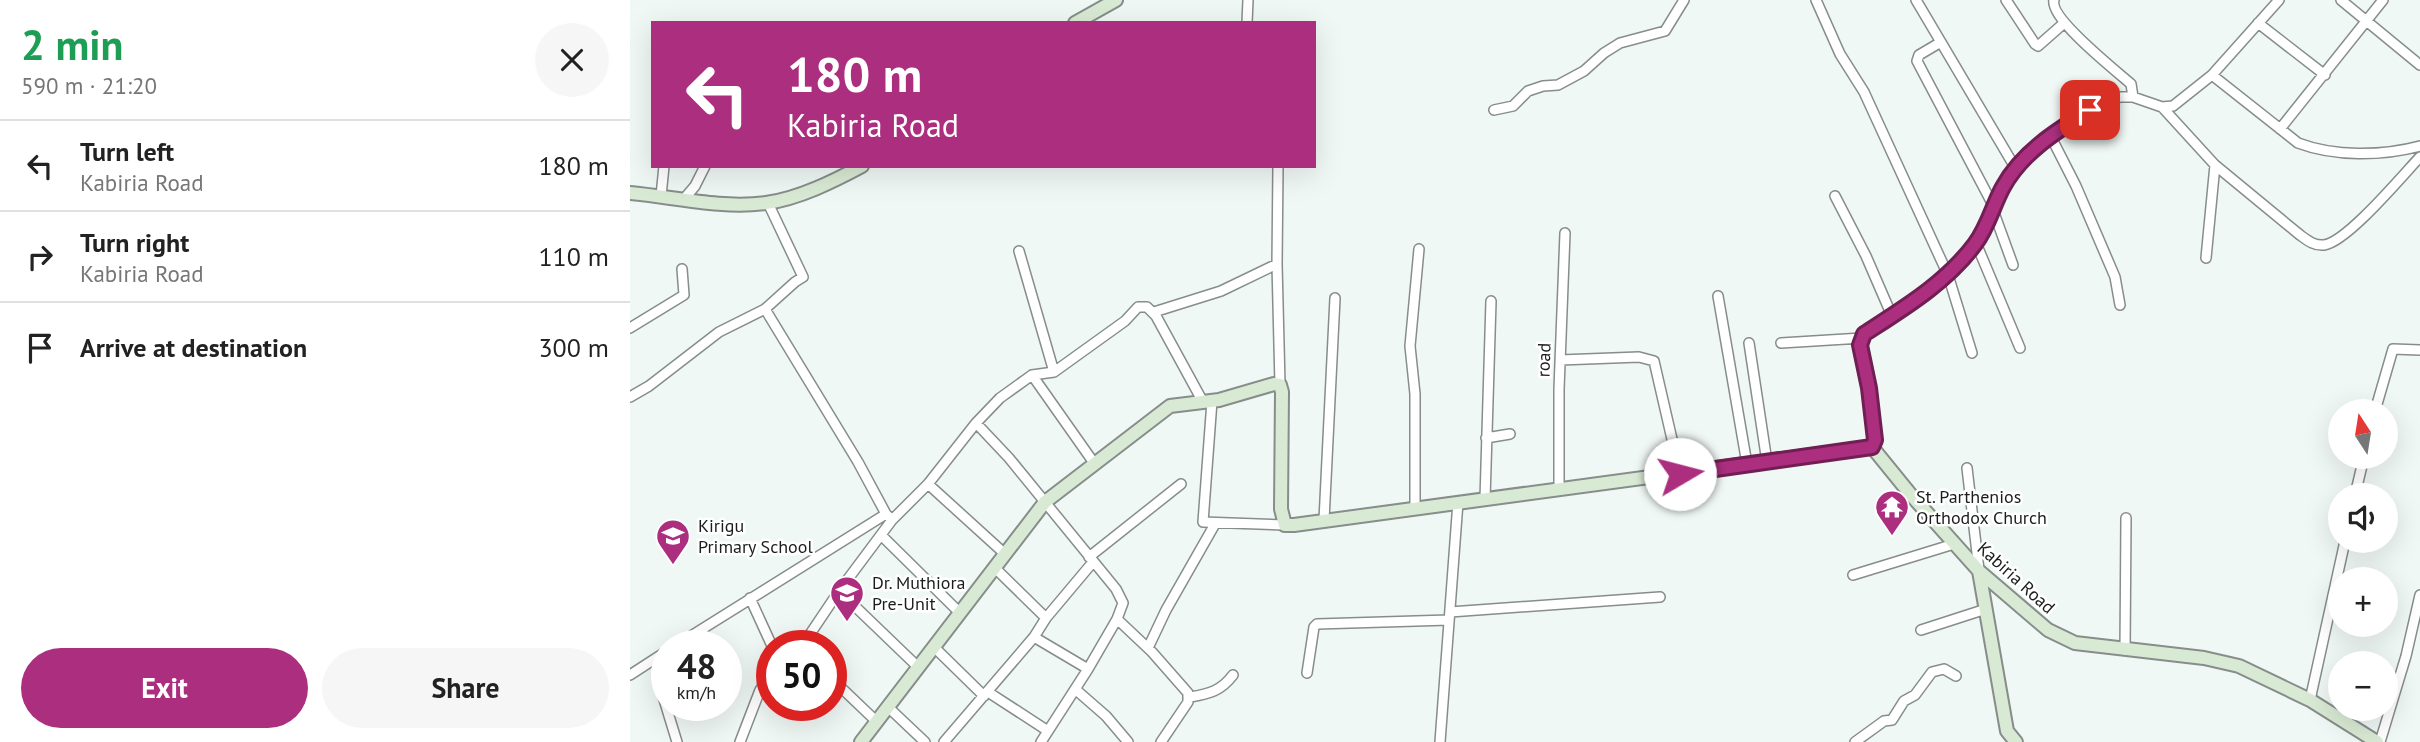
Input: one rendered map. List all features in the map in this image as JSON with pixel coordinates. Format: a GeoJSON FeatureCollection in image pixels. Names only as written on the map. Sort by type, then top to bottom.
{"type":"FeatureCollection","features":[{"type":"Feature","properties":{"kind":"main road"},"geometry":{"type":"LineString","coordinates":[[1077,21],[1093,5],[1116,0]]}},
{"type":"Feature","properties":{"kind":"main road"},"geometry":{"type":"LineString","coordinates":[[630,193],[745,204],[768,203],[810,190],[858,168]]}},
{"type":"Feature","properties":{"kind":"main road"},"geometry":{"type":"LineString","coordinates":[[861,742],[1045,502],[1170,406],[1207,402],[1280,384],[1281,509],[1285,524],[1294,525],[1872,447]]}},
{"type":"Feature","properties":{"kind":"main road","name":"Kabiria Road"},"geometry":{"type":"LineString","coordinates":[[1872,447],[1979,571],[2048,629],[2075,643],[2204,658],[2239,666],[2310,700],[2378,742]]}},
{"type":"Feature","properties":{"kind":"main road"},"geometry":{"type":"LineString","coordinates":[[1979,571],[2007,731],[2016,742]]}},
{"type":"Feature","properties":{"kind":"street"},"geometry":{"type":"LineString","coordinates":[[1247,21],[1248,0]]}},
{"type":"Feature","properties":{"kind":"street"},"geometry":{"type":"LineString","coordinates":[[1494,110],[1513,106],[1528,91],[1558,85],[1584,71],[1620,43],[1665,31],[1684,0]]}},
{"type":"Feature","properties":{"kind":"street"},"geometry":{"type":"LineString","coordinates":[[1816,0],[1840,54],[1864,92],[1948,275],[1972,353]]}},
{"type":"Feature","properties":{"kind":"street"},"geometry":{"type":"LineString","coordinates":[[1916,0],[2016,169]]}},
{"type":"Feature","properties":{"kind":"street"},"geometry":{"type":"LineString","coordinates":[[2006,0],[2038,46],[2063,24]]}},
{"type":"Feature","properties":{"kind":"street"},"geometry":{"type":"LineString","coordinates":[[2054,0],[2053,9],[2063,24],[2131,84],[2133,97]]}},
{"type":"Feature","properties":{"kind":"street"},"geometry":{"type":"LineString","coordinates":[[1872,447],[1875,440],[1869,388],[1860,345],[1864,334],[1948,275],[1976,243],[2004,185],[2050,135],[2099,105],[2120,97],[2133,97],[2162,107],[2173,106],[2212,75],[2279,0]]}},
{"type":"Feature","properties":{"kind":"street"},"geometry":{"type":"LineString","coordinates":[[2341,0],[2420,65]]}},
{"type":"Feature","properties":{"kind":"street"},"geometry":{"type":"LineString","coordinates":[[2280,129],[2383,0]]}},
{"type":"Feature","properties":{"kind":"street"},"geometry":{"type":"LineString","coordinates":[[2258,23],[2325,75]]}},
{"type":"Feature","properties":{"kind":"street"},"geometry":{"type":"LineString","coordinates":[[1941,43],[1919,55],[1917,61],[1994,209],[2013,265]]}},
{"type":"Feature","properties":{"kind":"street"},"geometry":{"type":"LineString","coordinates":[[2212,75],[2298,143],[2312,149],[2338,153],[2383,152],[2420,146]]}},
{"type":"Feature","properties":{"kind":"street"},"geometry":{"type":"LineString","coordinates":[[2162,107],[2215,165],[2313,244],[2325,245],[2334,241],[2357,223],[2420,157]]}},
{"type":"Feature","properties":{"kind":"street"},"geometry":{"type":"LineString","coordinates":[[2050,135],[2076,186],[2115,277],[2120,305]]}},
{"type":"Feature","properties":{"kind":"street"},"geometry":{"type":"LineString","coordinates":[[2206,258],[2215,165]]}},
{"type":"Feature","properties":{"kind":"street"},"geometry":{"type":"LineString","coordinates":[[661,196],[664,168]]}},
{"type":"Feature","properties":{"kind":"street"},"geometry":{"type":"LineString","coordinates":[[684,199],[695,186],[704,168]]}},
{"type":"Feature","properties":{"kind":"street"},"geometry":{"type":"LineString","coordinates":[[1278,168],[1280,384]]}},
{"type":"Feature","properties":{"kind":"street"},"geometry":{"type":"LineString","coordinates":[[1835,195],[1892,316]]}},
{"type":"Feature","properties":{"kind":"street"},"geometry":{"type":"LineString","coordinates":[[630,397],[649,386],[719,332],[765,309],[803,277],[768,203]]}},
{"type":"Feature","properties":{"kind":"street","name":"road"},"geometry":{"type":"LineString","coordinates":[[1559,488],[1564,233]]}},
{"type":"Feature","properties":{"kind":"street"},"geometry":{"type":"LineString","coordinates":[[1976,243],[2020,348]]}},
{"type":"Feature","properties":{"kind":"street"},"geometry":{"type":"LineString","coordinates":[[1415,509],[1415,394],[1410,346],[1419,249]]}},
{"type":"Feature","properties":{"kind":"street"},"geometry":{"type":"LineString","coordinates":[[1019,251],[1054,372]]}},
{"type":"Feature","properties":{"kind":"street"},"geometry":{"type":"LineString","coordinates":[[1154,312],[1221,290],[1277,264]]}},
{"type":"Feature","properties":{"kind":"street"},"geometry":{"type":"LineString","coordinates":[[630,328],[684,295],[682,269]]}},
{"type":"Feature","properties":{"kind":"street"},"geometry":{"type":"LineString","coordinates":[[1718,296],[1747,464]]}},
{"type":"Feature","properties":{"kind":"street"},"geometry":{"type":"LineString","coordinates":[[1324,520],[1335,298]]}},
{"type":"Feature","properties":{"kind":"street"},"geometry":{"type":"LineString","coordinates":[[1485,499],[1491,301]]}},
{"type":"Feature","properties":{"kind":"street"},"geometry":{"type":"LineString","coordinates":[[700,630],[889,517],[928,484],[976,423],[1000,398],[1032,375],[1054,372],[1125,321],[1139,307],[1147,307],[1154,312],[1207,402],[1210,452],[1202,520],[1215,524],[1285,524]]}},
{"type":"Feature","properties":{"kind":"street"},"geometry":{"type":"LineString","coordinates":[[765,309],[889,517]]}},
{"type":"Feature","properties":{"kind":"street"},"geometry":{"type":"LineString","coordinates":[[1781,343],[1862,338]]}},
{"type":"Feature","properties":{"kind":"street"},"geometry":{"type":"LineString","coordinates":[[1749,343],[1767,462]]}},
{"type":"Feature","properties":{"kind":"street"},"geometry":{"type":"LineString","coordinates":[[2378,399],[2393,349],[2420,350]]}},
{"type":"Feature","properties":{"kind":"street"},"geometry":{"type":"LineString","coordinates":[[1560,360],[1639,357],[1654,361],[1680,474]]}},
{"type":"Feature","properties":{"kind":"street"},"geometry":{"type":"LineString","coordinates":[[1032,375],[1094,463]]}},
{"type":"Feature","properties":{"kind":"street"},"geometry":{"type":"LineString","coordinates":[[976,423],[1045,502],[1123,603],[1117,619],[1088,669],[1041,742]]}},
{"type":"Feature","properties":{"kind":"street"},"geometry":{"type":"LineString","coordinates":[[1486,438],[1510,434]]}},
{"type":"Feature","properties":{"kind":"street"},"geometry":{"type":"LineString","coordinates":[[1967,468],[1979,571]]}},
{"type":"Feature","properties":{"kind":"street"},"geometry":{"type":"LineString","coordinates":[[928,484],[1005,554]]}},
{"type":"Feature","properties":{"kind":"street"},"geometry":{"type":"LineString","coordinates":[[944,742],[1034,637],[1091,560],[1181,484]]}},
{"type":"Feature","properties":{"kind":"street"},"geometry":{"type":"LineString","coordinates":[[1440,742],[1458,502]]}},
{"type":"Feature","properties":{"kind":"street"},"geometry":{"type":"LineString","coordinates":[[813,630],[881,535],[889,517]]}},
{"type":"Feature","properties":{"kind":"street"},"geometry":{"type":"LineString","coordinates":[[2125,650],[2126,518]]}},
{"type":"Feature","properties":{"kind":"street"},"geometry":{"type":"LineString","coordinates":[[1147,648],[1215,524]]}},
{"type":"Feature","properties":{"kind":"street"},"geometry":{"type":"LineString","coordinates":[[881,535],[961,613]]}},
{"type":"Feature","properties":{"kind":"street"},"geometry":{"type":"LineString","coordinates":[[1853,575],[1954,544]]}},
{"type":"Feature","properties":{"kind":"street"},"geometry":{"type":"LineString","coordinates":[[2310,700],[2342,553]]}},
{"type":"Feature","properties":{"kind":"street"},"geometry":{"type":"LineString","coordinates":[[995,568],[1046,618]]}},
{"type":"Feature","properties":{"kind":"street"},"geometry":{"type":"LineString","coordinates":[[839,591],[918,667]]}},
{"type":"Feature","properties":{"kind":"street"},"geometry":{"type":"LineString","coordinates":[[2378,742],[2406,656],[2420,595]]}},
{"type":"Feature","properties":{"kind":"street"},"geometry":{"type":"LineString","coordinates":[[1307,673],[1314,627],[1317,624],[1449,616],[1660,597]]}},
{"type":"Feature","properties":{"kind":"street"},"geometry":{"type":"LineString","coordinates":[[750,598],[765,630]]}},
{"type":"Feature","properties":{"kind":"street"},"geometry":{"type":"LineString","coordinates":[[1921,630],[1986,609]]}},
{"type":"Feature","properties":{"kind":"street"},"geometry":{"type":"LineString","coordinates":[[1117,619],[1190,697]]}},
{"type":"Feature","properties":{"kind":"street"},"geometry":{"type":"LineString","coordinates":[[1034,637],[1088,669]]}},
{"type":"Feature","properties":{"kind":"street"},"geometry":{"type":"LineString","coordinates":[[934,647],[986,694],[1048,731]]}},
{"type":"Feature","properties":{"kind":"street"},"geometry":{"type":"LineString","coordinates":[[630,675],[651,661]]}},
{"type":"Feature","properties":{"kind":"street"},"geometry":{"type":"LineString","coordinates":[[1855,742],[1884,722],[1892,720],[1900,706],[1915,695],[1932,672],[1944,669],[1955,676]]}},
{"type":"Feature","properties":{"kind":"street"},"geometry":{"type":"LineString","coordinates":[[1161,742],[1190,697],[1215,692],[1233,675]]}},
{"type":"Feature","properties":{"kind":"street"},"geometry":{"type":"LineString","coordinates":[[1075,689],[1106,716],[1128,742]]}},
{"type":"Feature","properties":{"kind":"street"},"geometry":{"type":"LineString","coordinates":[[847,693],[876,721]]}},
{"type":"Feature","properties":{"kind":"street"},"geometry":{"type":"LineString","coordinates":[[740,742],[756,700]]}},
{"type":"Feature","properties":{"kind":"street"},"geometry":{"type":"LineString","coordinates":[[888,707],[925,742]]}},
{"type":"Feature","properties":{"kind":"street"},"geometry":{"type":"LineString","coordinates":[[671,721],[677,742]]}},
{"type":"Feature","properties":{"kind":"place","name":"St. Parthenios Orthodox Church"},"geometry":{"type":"Point","coordinates":[1892,537]}},
{"type":"Feature","properties":{"kind":"place","name":"Kirigu Primary School"},"geometry":{"type":"Point","coordinates":[673,566]}},
{"type":"Feature","properties":{"kind":"place","name":"Dr. Muthiora Pre-Unit"},"geometry":{"type":"Point","coordinates":[847,623]}},
{"type":"Feature","properties":{"kind":"route"},"geometry":{"type":"LineString","coordinates":[[1680,474],[1872,447],[1875,440],[1869,388],[1860,345],[1864,334],[1948,275],[1976,243],[2004,185],[2016,169],[2050,135],[2090,110]]}}]}
